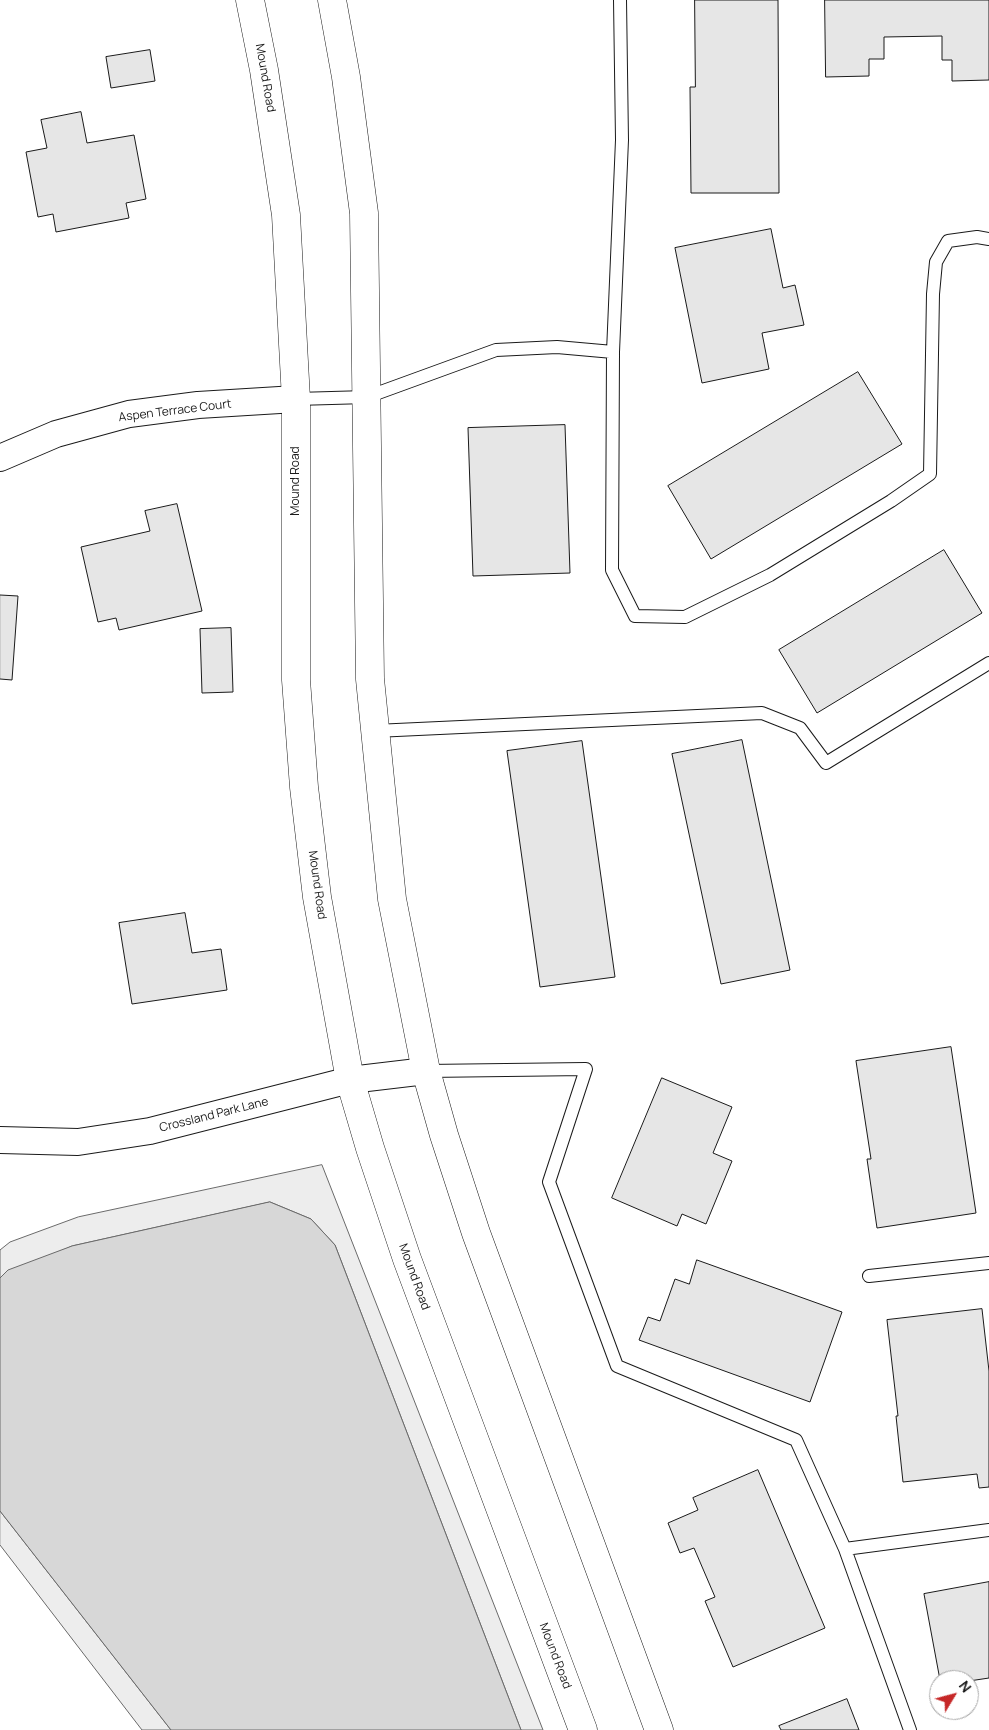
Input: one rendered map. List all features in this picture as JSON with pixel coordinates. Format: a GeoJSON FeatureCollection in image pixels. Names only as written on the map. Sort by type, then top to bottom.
{"type":"FeatureCollection","features":[{"type":"Feature","properties":{"kind":"street","name":"Mound Road"},"geometry":{"type":"LineString","coordinates":[[250,0],[264,70],[286,215],[296,399],[296,680],[304,787],[317,897],[350,1080],[370,1148],[407,1259],[583,1730]]}},
{"type":"Feature","properties":{"kind":"street"},"geometry":{"type":"LineString","coordinates":[[332,0],[346,77],[364,212],[370,679],[392,899],[426,1071],[444,1135],[476,1233],[659,1730]]}},
{"type":"Feature","properties":{"kind":"street","name":"Aspen Terrace Court"},"geometry":{"type":"LineString","coordinates":[[0,458],[56,434],[129,414],[198,405],[296,399]]}},
{"type":"Feature","properties":{"kind":"street","name":"Crossland Park Lane"},"geometry":{"type":"LineString","coordinates":[[0,1140],[78,1142],[150,1131],[350,1080],[426,1071]]}},
{"type":"Feature","properties":{"kind":"lane"},"geometry":{"type":"LineString","coordinates":[[620,0],[622,140],[613,352],[612,570],[635,616],[685,617],[770,575],[891,501],[930,474],[933,294],[936,262],[948,241],[977,237],[989,239]]}},
{"type":"Feature","properties":{"kind":"lane"},"geometry":{"type":"LineString","coordinates":[[296,399],[367,397],[496,350],[557,347],[613,352]]}},
{"type":"Feature","properties":{"kind":"lane"},"geometry":{"type":"LineString","coordinates":[[376,731],[762,713],[800,728],[826,763],[989,663]]}},
{"type":"Feature","properties":{"kind":"lane"},"geometry":{"type":"LineString","coordinates":[[426,1071],[586,1069],[549,1182],[617,1366],[796,1440],[845,1548],[910,1730]]}},
{"type":"Feature","properties":{"kind":"lane"},"geometry":{"type":"LineString","coordinates":[[869,1276],[989,1263]]}},
{"type":"Feature","properties":{"kind":"lane"},"geometry":{"type":"LineString","coordinates":[[845,1548],[989,1530]]}},
{"type":"Feature","properties":{"kind":"shaded area"},"geometry":{"type":"Polygon","coordinates":[[[322,1165],[543,1730],[521,1730],[335,1245],[311,1219],[270,1202],[72,1246],[0,1278],[0,1250],[10,1242],[78,1217],[322,1165]]]}},
{"type":"Feature","properties":{"kind":"shaded area"},"geometry":{"type":"Polygon","coordinates":[[[270,1202],[311,1219],[335,1245],[521,1730],[171,1730],[0,1511],[0,1278],[8,1270],[72,1246],[270,1202]]]}},
{"type":"Feature","properties":{"kind":"shaded area"},"geometry":{"type":"Polygon","coordinates":[[[0,1511],[171,1730],[142,1730],[0,1545],[0,1511]]]}},
{"type":"Feature","properties":{"kind":"building"},"geometry":{"type":"Polygon","coordinates":[[[695,0],[778,0],[779,193],[691,193],[690,87],[695,87],[695,0]]]}},
{"type":"Feature","properties":{"kind":"building"},"geometry":{"type":"Polygon","coordinates":[[[825,0],[989,0],[989,80],[952,81],[952,60],[942,60],[942,36],[884,37],[884,59],[869,59],[869,76],[826,77],[825,0]]]}},
{"type":"Feature","properties":{"kind":"building"},"geometry":{"type":"Polygon","coordinates":[[[150,50],[155,81],[111,88],[106,57],[150,50]]]}},
{"type":"Feature","properties":{"kind":"building"},"geometry":{"type":"Polygon","coordinates":[[[81,112],[87,143],[134,135],[146,199],[126,203],[129,218],[56,232],[53,214],[38,217],[26,152],[47,148],[41,120],[81,112]]]}},
{"type":"Feature","properties":{"kind":"building"},"geometry":{"type":"Polygon","coordinates":[[[771,229],[783,288],[795,285],[804,325],[762,333],[769,369],[702,383],[675,248],[771,229]]]}},
{"type":"Feature","properties":{"kind":"building"},"geometry":{"type":"Polygon","coordinates":[[[858,372],[902,444],[711,559],[668,486],[858,372]]]}},
{"type":"Feature","properties":{"kind":"building"},"geometry":{"type":"Polygon","coordinates":[[[565,425],[570,573],[473,576],[468,428],[565,425]]]}},
{"type":"Feature","properties":{"kind":"building"},"geometry":{"type":"Polygon","coordinates":[[[177,504],[202,611],[119,630],[116,618],[98,622],[81,547],[150,531],[145,511],[177,504]]]}},
{"type":"Feature","properties":{"kind":"building"},"geometry":{"type":"Polygon","coordinates":[[[944,550],[982,613],[817,713],[779,650],[944,550]]]}},
{"type":"Feature","properties":{"kind":"building"},"geometry":{"type":"Polygon","coordinates":[[[0,595],[18,596],[12,680],[0,679],[0,595]]]}},
{"type":"Feature","properties":{"kind":"building"},"geometry":{"type":"Polygon","coordinates":[[[231,628],[233,692],[202,693],[200,629],[231,628]]]}},
{"type":"Feature","properties":{"kind":"building"},"geometry":{"type":"Polygon","coordinates":[[[742,740],[790,970],[721,984],[672,754],[742,740]]]}},
{"type":"Feature","properties":{"kind":"building"},"geometry":{"type":"Polygon","coordinates":[[[582,741],[615,977],[540,987],[507,751],[582,741]]]}},
{"type":"Feature","properties":{"kind":"building"},"geometry":{"type":"Polygon","coordinates":[[[185,913],[192,953],[221,949],[227,990],[132,1004],[119,923],[185,913]]]}},
{"type":"Feature","properties":{"kind":"building"},"geometry":{"type":"Polygon","coordinates":[[[951,1047],[976,1213],[877,1228],[867,1159],[871,1159],[856,1061],[951,1047]]]}},
{"type":"Feature","properties":{"kind":"building"},"geometry":{"type":"Polygon","coordinates":[[[662,1078],[732,1107],[713,1153],[732,1161],[706,1224],[682,1214],[677,1226],[612,1198],[662,1078]]]}},
{"type":"Feature","properties":{"kind":"building"},"geometry":{"type":"Polygon","coordinates":[[[697,1260],[842,1312],[810,1402],[639,1340],[648,1317],[660,1321],[675,1279],[689,1284],[697,1260]]]}},
{"type":"Feature","properties":{"kind":"building"},"geometry":{"type":"Polygon","coordinates":[[[982,1309],[989,1371],[989,1487],[979,1488],[977,1474],[903,1482],[896,1416],[898,1416],[887,1320],[982,1309]]]}},
{"type":"Feature","properties":{"kind":"building"},"geometry":{"type":"Polygon","coordinates":[[[758,1470],[825,1628],[733,1667],[705,1601],[715,1597],[694,1548],[680,1553],[668,1523],[698,1510],[693,1498],[758,1470]]]}},
{"type":"Feature","properties":{"kind":"building"},"geometry":{"type":"Polygon","coordinates":[[[989,1582],[989,1678],[979,1680],[979,1670],[938,1670],[924,1594],[989,1582]]]}},
{"type":"Feature","properties":{"kind":"building"},"geometry":{"type":"Polygon","coordinates":[[[847,1699],[859,1730],[781,1730],[779,1726],[847,1699]]]}}]}
